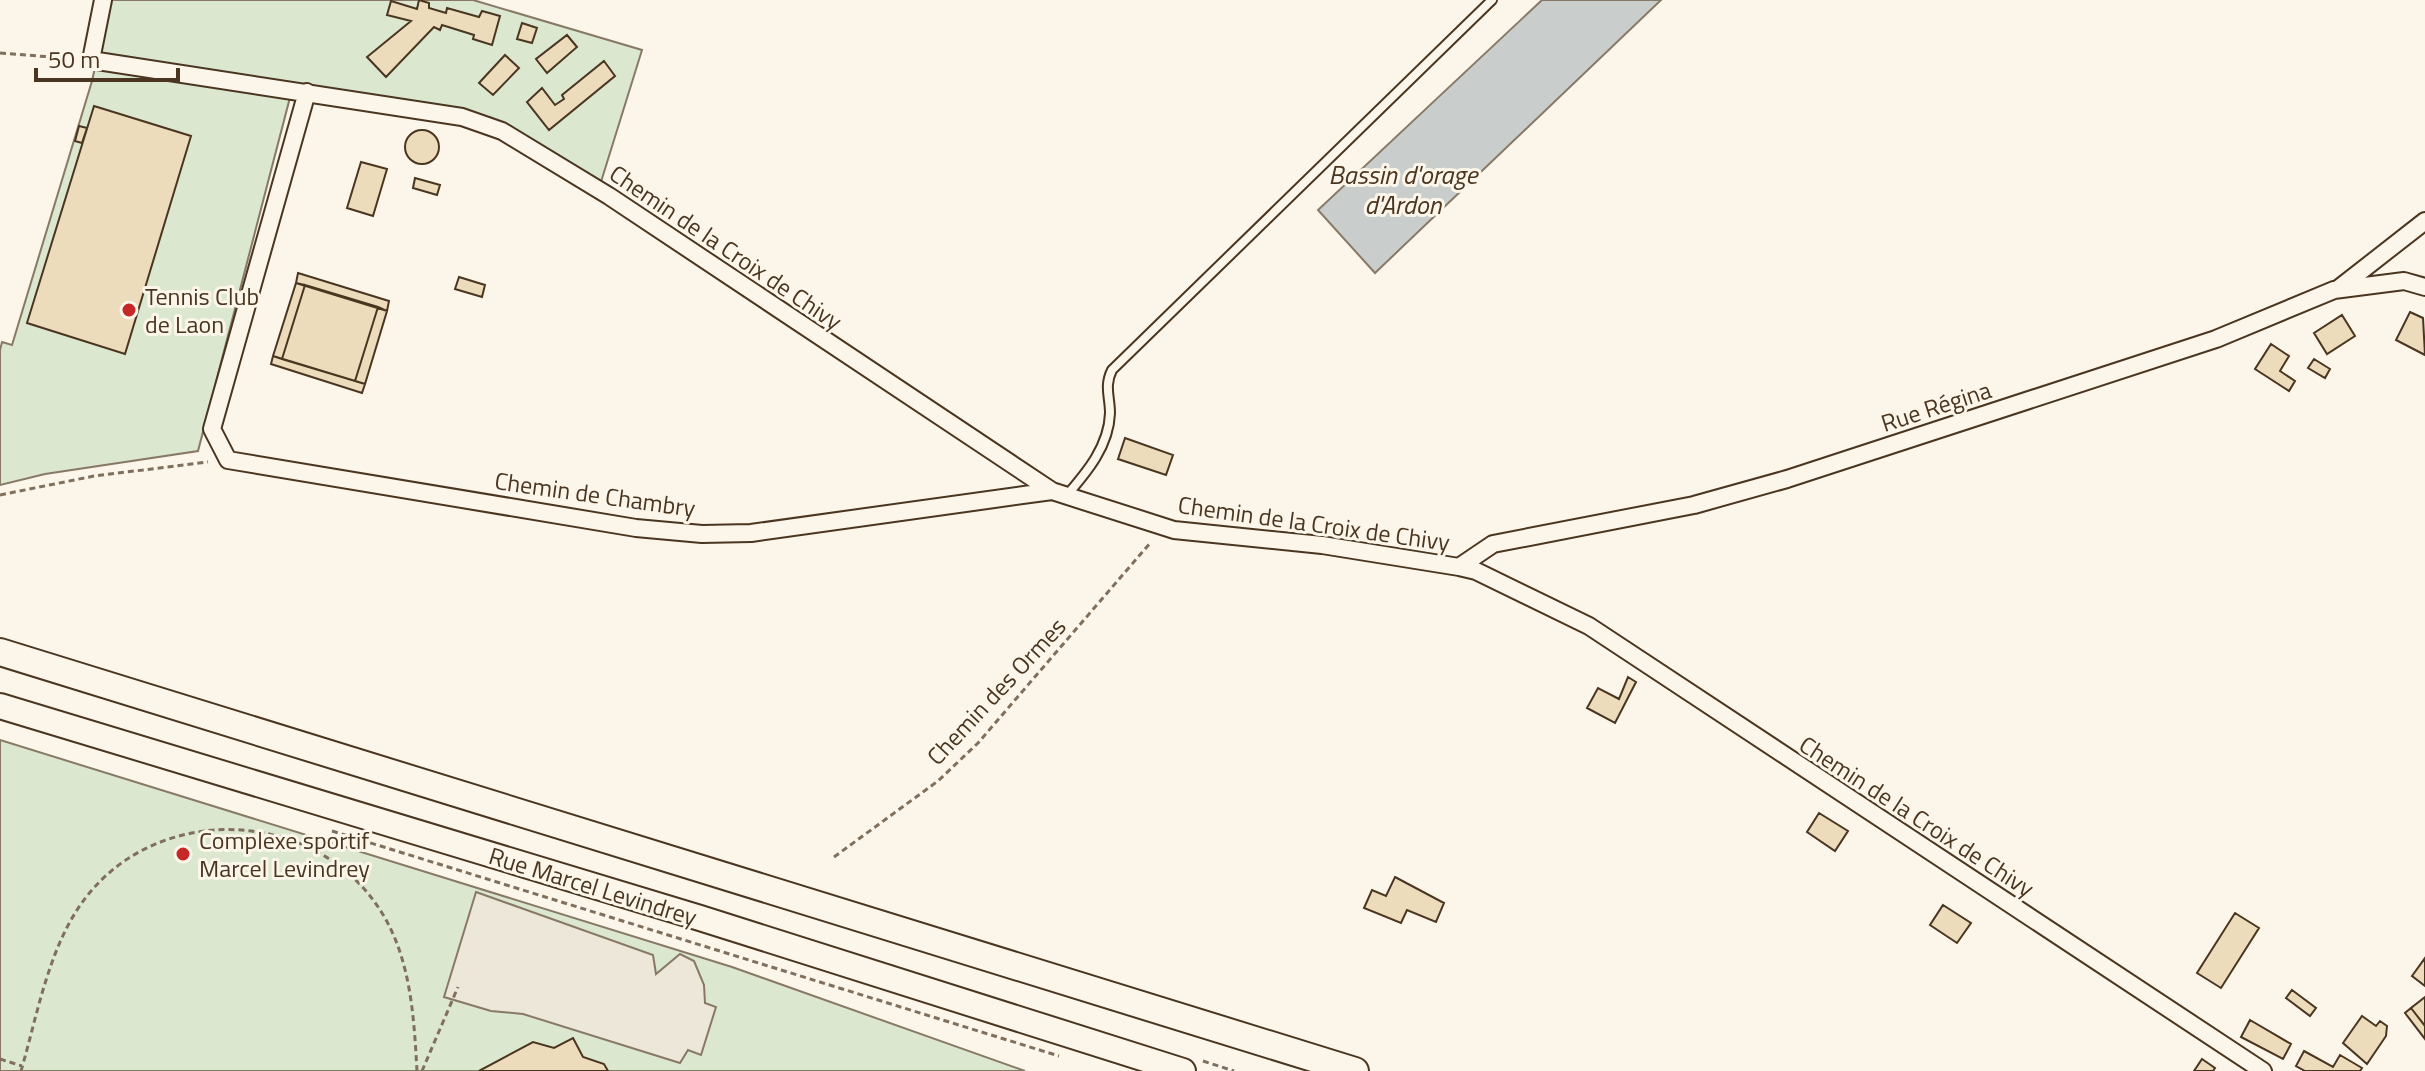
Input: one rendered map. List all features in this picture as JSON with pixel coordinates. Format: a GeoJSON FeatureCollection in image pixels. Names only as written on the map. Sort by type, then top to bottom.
{"type":"FeatureCollection","features":[{"type":"Feature","properties":{"kind":"main road"},"geometry":{"type":"LineString","coordinates":[[0,652],[1355,1071]]}},
{"type":"Feature","properties":{"kind":"street"},"geometry":{"type":"LineString","coordinates":[[91,60],[103,0]]}},
{"type":"Feature","properties":{"kind":"street","name":"Chemin de la Croix de Chivy"},"geometry":{"type":"LineString","coordinates":[[91,60],[462,117],[502,131],[609,196],[1059,493],[1163,526],[1322,545],[1476,571],[1589,626],[2263,1071]]}},
{"type":"Feature","properties":{"kind":"street"},"geometry":{"type":"LineString","coordinates":[[228,460],[212,429],[307,92]]}},
{"type":"Feature","properties":{"kind":"street"},"geometry":{"type":"LineString","coordinates":[[2337,290],[2425,221]]}},
{"type":"Feature","properties":{"kind":"street","name":"Rue Régina"},"geometry":{"type":"LineString","coordinates":[[1459,567],[1493,544],[1694,505],[1787,479],[2216,339],[2337,290],[2404,281],[2425,287]]}},
{"type":"Feature","properties":{"kind":"street","name":"Chemin de Chambry"},"geometry":{"type":"LineString","coordinates":[[228,460],[636,528],[702,534],[819,525],[1059,493]]}},
{"type":"Feature","properties":{"kind":"street","name":"Rue Marcel Levindrey"},"geometry":{"type":"LineString","coordinates":[[0,706],[700,918],[1183,1071]]}},
{"type":"Feature","properties":{"kind":"lane"},"geometry":{"type":"LineString","coordinates":[[1059,493],[1092,465],[1105,436],[1110,413],[1108,379],[1112,370],[1492,0]]}},
{"type":"Feature","properties":{"kind":"path"},"geometry":{"type":"LineString","coordinates":[[0,53],[91,60]]}},
{"type":"Feature","properties":{"kind":"path"},"geometry":{"type":"LineString","coordinates":[[0,495],[94,476],[228,460]]}},
{"type":"Feature","properties":{"kind":"path","name":"Chemin des Ormes"},"geometry":{"type":"LineString","coordinates":[[834,857],[938,781],[978,743],[1103,601],[1163,526]]}},
{"type":"Feature","properties":{"kind":"path"},"geometry":{"type":"LineString","coordinates":[[0,1059],[21,1069],[64,932],[88,895],[118,866],[154,844],[194,832],[236,828],[277,835],[317,851],[353,878],[381,911],[406,972],[419,1071]]}},
{"type":"Feature","properties":{"kind":"path"},"geometry":{"type":"LineString","coordinates":[[330,830],[1062,1057]]}},
{"type":"Feature","properties":{"kind":"path"},"geometry":{"type":"LineString","coordinates":[[419,1071],[458,987]]}},
{"type":"Feature","properties":{"kind":"green space","name":"Tennis Club de Laon"},"geometry":{"type":"Polygon","coordinates":[[[110,0],[473,0],[642,50],[600,185],[492,118],[293,86],[198,451],[45,474],[0,485],[0,350],[2,342],[12,345],[92,81],[110,0]]]}},
{"type":"Feature","properties":{"kind":"green space","name":"Complexe sportif Marcel Levindrey"},"geometry":{"type":"Polygon","coordinates":[[[0,740],[732,967],[1025,1071],[0,1071],[0,740]]]}},
{"type":"Feature","properties":{"kind":"shaded area"},"geometry":{"type":"Polygon","coordinates":[[[476,892],[653,955],[656,974],[680,954],[694,961],[704,985],[705,1003],[716,1007],[701,1055],[688,1050],[680,1063],[523,1014],[491,1011],[444,997],[476,892]]]}},
{"type":"Feature","properties":{"kind":"water","name":"Bassin d'orage d'Ardon"},"geometry":{"type":"Polygon","coordinates":[[[1542,0],[1661,0],[1375,273],[1318,210],[1542,0]]]}},
{"type":"Feature","properties":{"kind":"building"},"geometry":{"type":"Polygon","coordinates":[[[419,0],[429,3],[429,8],[446,13],[447,8],[479,17],[482,11],[500,16],[492,45],[473,39],[474,35],[442,25],[440,30],[434,27],[386,77],[367,57],[411,21],[387,15],[391,1],[417,9],[419,0]]]}},
{"type":"Feature","properties":{"kind":"building"},"geometry":{"type":"Polygon","coordinates":[[[522,23],[537,28],[532,43],[517,39],[522,23]]]}},
{"type":"Feature","properties":{"kind":"building"},"geometry":{"type":"Polygon","coordinates":[[[567,35],[577,47],[547,73],[536,59],[567,35]]]}},
{"type":"Feature","properties":{"kind":"building"},"geometry":{"type":"Polygon","coordinates":[[[505,55],[519,68],[493,95],[479,83],[505,55]]]}},
{"type":"Feature","properties":{"kind":"building"},"geometry":{"type":"Polygon","coordinates":[[[604,61],[615,76],[549,130],[527,102],[542,88],[555,105],[564,99],[562,95],[604,61]]]}},
{"type":"Feature","properties":{"kind":"building"},"geometry":{"type":"Polygon","coordinates":[[[94,106],[191,136],[125,354],[27,323],[94,106]]]}},
{"type":"Feature","properties":{"kind":"building"},"geometry":{"type":"Polygon","coordinates":[[[79,126],[87,128],[82,143],[75,141],[79,126]]]}},
{"type":"Feature","properties":{"kind":"building"},"geometry":{"type":"Polygon","coordinates":[[[422,130],[434,135],[439,147],[434,159],[422,164],[410,159],[405,147],[410,135],[422,130]]]}},
{"type":"Feature","properties":{"kind":"building"},"geometry":{"type":"Polygon","coordinates":[[[361,162],[387,169],[373,216],[347,208],[361,162]]]}},
{"type":"Feature","properties":{"kind":"building"},"geometry":{"type":"Polygon","coordinates":[[[415,178],[440,185],[437,195],[413,188],[415,178]]]}},
{"type":"Feature","properties":{"kind":"building"},"geometry":{"type":"Polygon","coordinates":[[[298,273],[389,301],[387,311],[296,283],[298,273]]]}},
{"type":"Feature","properties":{"kind":"building"},"geometry":{"type":"Polygon","coordinates":[[[459,277],[485,285],[482,297],[455,289],[459,277]]]}},
{"type":"Feature","properties":{"kind":"building"},"geometry":{"type":"Polygon","coordinates":[[[296,283],[305,285],[282,359],[273,356],[296,283]]]}},
{"type":"Feature","properties":{"kind":"building"},"geometry":{"type":"Polygon","coordinates":[[[305,285],[378,307],[355,381],[282,359],[305,285]]]}},
{"type":"Feature","properties":{"kind":"building"},"geometry":{"type":"Polygon","coordinates":[[[378,307],[387,311],[365,384],[355,381],[378,307]]]}},
{"type":"Feature","properties":{"kind":"building"},"geometry":{"type":"Polygon","coordinates":[[[2410,312],[2423,318],[2425,355],[2396,340],[2410,312]]]}},
{"type":"Feature","properties":{"kind":"building"},"geometry":{"type":"Polygon","coordinates":[[[2342,315],[2355,336],[2327,354],[2314,333],[2342,315]]]}},
{"type":"Feature","properties":{"kind":"building"},"geometry":{"type":"Polygon","coordinates":[[[2271,344],[2289,356],[2280,371],[2295,381],[2289,391],[2255,369],[2271,344]]]}},
{"type":"Feature","properties":{"kind":"building"},"geometry":{"type":"Polygon","coordinates":[[[273,356],[365,384],[362,393],[271,364],[273,356]]]}},
{"type":"Feature","properties":{"kind":"building"},"geometry":{"type":"Polygon","coordinates":[[[2314,359],[2330,369],[2325,378],[2308,368],[2314,359]]]}},
{"type":"Feature","properties":{"kind":"building"},"geometry":{"type":"Polygon","coordinates":[[[1125,438],[1173,455],[1166,475],[1118,459],[1125,438]]]}},
{"type":"Feature","properties":{"kind":"building"},"geometry":{"type":"Polygon","coordinates":[[[1628,677],[1636,682],[1615,723],[1587,708],[1598,688],[1619,699],[1628,677]]]}},
{"type":"Feature","properties":{"kind":"building"},"geometry":{"type":"Polygon","coordinates":[[[1819,813],[1848,831],[1835,851],[1807,832],[1819,813]]]}},
{"type":"Feature","properties":{"kind":"building"},"geometry":{"type":"Polygon","coordinates":[[[1395,877],[1444,903],[1436,922],[1407,910],[1401,923],[1364,908],[1372,890],[1386,896],[1395,877]]]}},
{"type":"Feature","properties":{"kind":"building"},"geometry":{"type":"Polygon","coordinates":[[[1943,905],[1971,923],[1957,943],[1930,925],[1943,905]]]}},
{"type":"Feature","properties":{"kind":"building"},"geometry":{"type":"Polygon","coordinates":[[[2235,913],[2259,928],[2221,988],[2197,973],[2235,913]]]}},
{"type":"Feature","properties":{"kind":"building"},"geometry":{"type":"Polygon","coordinates":[[[2425,958],[2425,986],[2412,976],[2425,958]]]}},
{"type":"Feature","properties":{"kind":"building"},"geometry":{"type":"Polygon","coordinates":[[[2292,990],[2316,1008],[2310,1016],[2286,998],[2292,990]]]}},
{"type":"Feature","properties":{"kind":"building"},"geometry":{"type":"Polygon","coordinates":[[[2425,997],[2425,1026],[2411,1008],[2425,997]]]}},
{"type":"Feature","properties":{"kind":"building"},"geometry":{"type":"Polygon","coordinates":[[[2411,1008],[2425,1026],[2425,1039],[2405,1013],[2411,1008]]]}},
{"type":"Feature","properties":{"kind":"building"},"geometry":{"type":"Polygon","coordinates":[[[2362,1016],[2376,1026],[2380,1021],[2387,1026],[2386,1036],[2367,1064],[2343,1043],[2362,1016]]]}},
{"type":"Feature","properties":{"kind":"building"},"geometry":{"type":"Polygon","coordinates":[[[2250,1020],[2291,1044],[2283,1059],[2241,1037],[2250,1020]]]}},
{"type":"Feature","properties":{"kind":"building"},"geometry":{"type":"Polygon","coordinates":[[[573,1038],[583,1057],[604,1064],[608,1071],[479,1071],[533,1042],[554,1048],[573,1038]]]}},
{"type":"Feature","properties":{"kind":"building"},"geometry":{"type":"Polygon","coordinates":[[[2304,1051],[2333,1067],[2340,1055],[2362,1068],[2360,1071],[2305,1071],[2296,1066],[2304,1051]]]}},
{"type":"Feature","properties":{"kind":"building"},"geometry":{"type":"Polygon","coordinates":[[[2202,1059],[2215,1068],[2213,1071],[2194,1071],[2202,1059]]]}},
{"type":"Feature","properties":{"kind":"place","name":"Tennis Club de Laon"},"geometry":{"type":"Point","coordinates":[129,310]}},
{"type":"Feature","properties":{"kind":"place","name":"Complexe sportif Marcel Levindrey"},"geometry":{"type":"Point","coordinates":[183,854]}}]}
